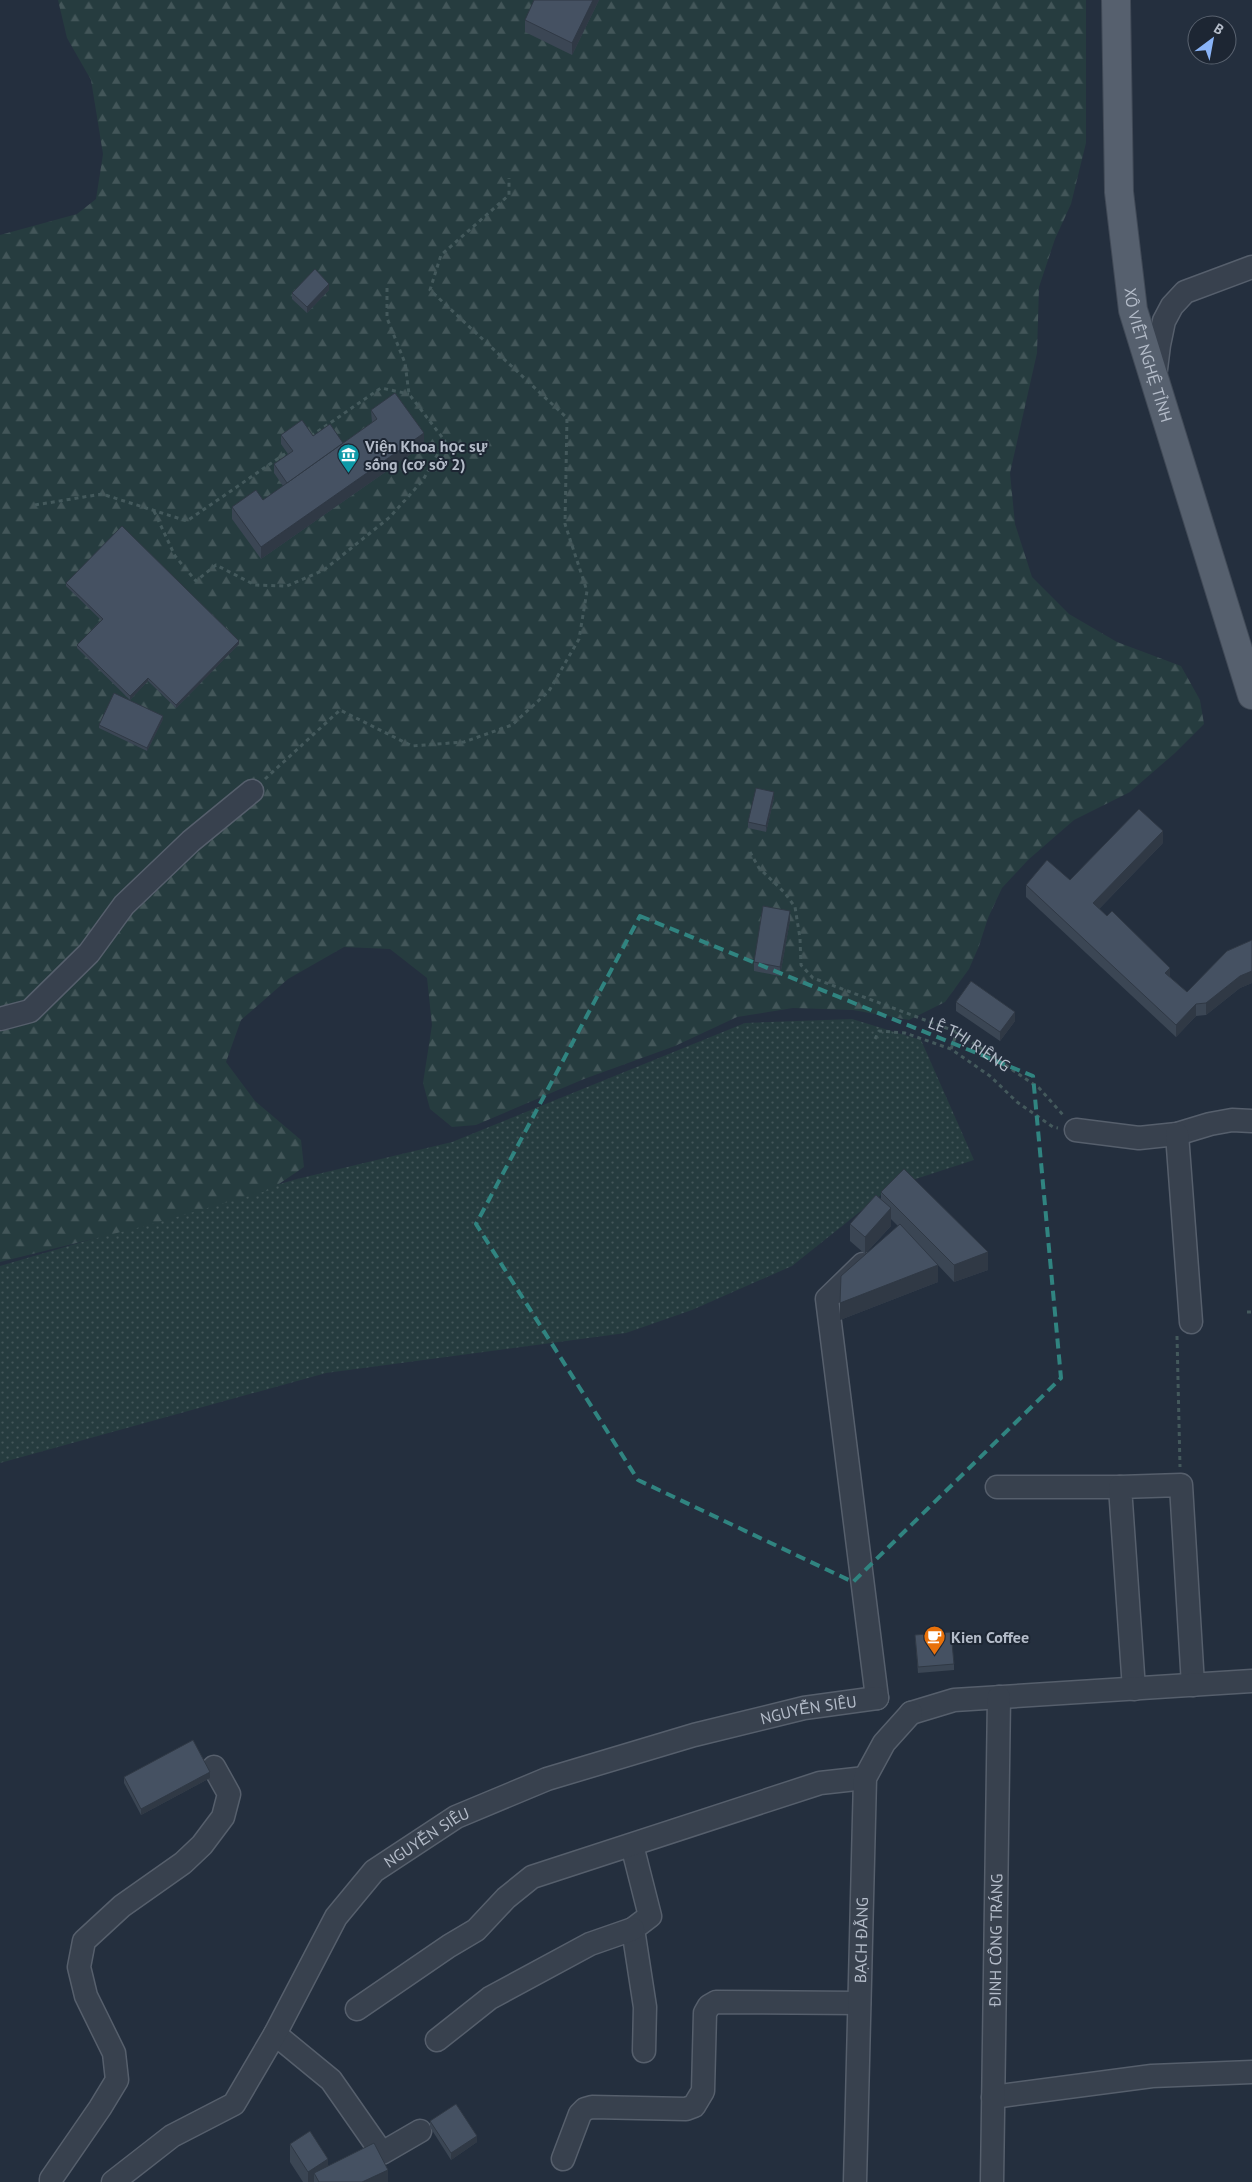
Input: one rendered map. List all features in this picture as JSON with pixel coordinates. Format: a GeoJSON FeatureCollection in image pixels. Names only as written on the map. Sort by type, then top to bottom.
{"type":"FeatureCollection","features":[{"type":"Feature","properties":{"kind":"main road","name":"XÔ VIẾT NGHỆ TỈNH"},"geometry":{"type":"LineString","coordinates":[[1116,0],[1119,192],[1134,310],[1252,695]]}},
{"type":"Feature","properties":{"kind":"street"},"geometry":{"type":"LineString","coordinates":[[1155,378],[1163,329],[1172,306],[1185,292],[1252,267]]}},
{"type":"Feature","properties":{"kind":"street"},"geometry":{"type":"LineString","coordinates":[[0,1019],[30,1011],[89,953],[124,905],[191,841],[252,791]]}},
{"type":"Feature","properties":{"kind":"street"},"geometry":{"type":"LineString","coordinates":[[1076,1130],[1139,1138],[1176,1134],[1232,1120],[1252,1121]]}},
{"type":"Feature","properties":{"kind":"street"},"geometry":{"type":"LineString","coordinates":[[1176,1134],[1191,1322]]}},
{"type":"Feature","properties":{"kind":"street"},"geometry":{"type":"LineString","coordinates":[[876,1250],[827,1299],[877,1698],[910,1713],[954,1700],[1252,1681]]}},
{"type":"Feature","properties":{"kind":"street"},"geometry":{"type":"LineString","coordinates":[[997,1487],[1180,1485],[1192,1685]]}},
{"type":"Feature","properties":{"kind":"street"},"geometry":{"type":"LineString","coordinates":[[1120,1487],[1134,1689]]}},
{"type":"Feature","properties":{"kind":"street","name":"NGUYỄN SIÊU"},"geometry":{"type":"LineString","coordinates":[[119,2179],[172,2136],[234,2104],[275,2034],[336,1917],[374,1871],[456,1817],[547,1779],[694,1735],[804,1708],[877,1698]]}},
{"type":"Feature","properties":{"kind":"street","name":"ĐINH CÔNG TRÁNG"},"geometry":{"type":"LineString","coordinates":[[992,2182],[999,1698]]}},
{"type":"Feature","properties":{"kind":"street","name":"BẠCH ĐẰNG"},"geometry":{"type":"LineString","coordinates":[[855,2182],[865,1778],[884,1743],[910,1713]]}},
{"type":"Feature","properties":{"kind":"street"},"geometry":{"type":"LineString","coordinates":[[51,2182],[51,2179],[117,2080],[114,2053],[86,1996],[79,1967],[84,1941],[122,1906],[183,1864],[202,1845],[223,1817],[229,1794],[214,1767]]}},
{"type":"Feature","properties":{"kind":"street"},"geometry":{"type":"LineString","coordinates":[[357,2009],[449,1946],[476,1930],[506,1898],[532,1877],[820,1783],[865,1778]]}},
{"type":"Feature","properties":{"kind":"street"},"geometry":{"type":"LineString","coordinates":[[437,2040],[490,1998],[590,1944],[633,1929],[650,1916],[632,1845]]}},
{"type":"Feature","properties":{"kind":"street"},"geometry":{"type":"LineString","coordinates":[[633,1929],[645,2007],[644,2051]]}},
{"type":"Feature","properties":{"kind":"street"},"geometry":{"type":"LineString","coordinates":[[563,2159],[580,2114],[592,2106],[686,2109],[694,2106],[703,2091],[705,2013],[709,2006],[716,2002],[860,2003]]}},
{"type":"Feature","properties":{"kind":"street"},"geometry":{"type":"LineString","coordinates":[[275,2034],[330,2080],[382,2153],[420,2131]]}},
{"type":"Feature","properties":{"kind":"street"},"geometry":{"type":"LineString","coordinates":[[993,2097],[1152,2076],[1252,2072]]}},
{"type":"Feature","properties":{"kind":"path"},"geometry":{"type":"LineString","coordinates":[[252,791],[340,710],[412,746],[464,742],[512,725],[548,691],[579,639],[587,591],[565,524],[567,418],[430,290],[441,255],[509,195],[509,178]]}},
{"type":"Feature","properties":{"kind":"path"},"geometry":{"type":"LineString","coordinates":[[154,511],[175,556],[196,581],[216,565],[255,585],[287,586],[324,570],[390,517],[423,480],[445,441],[409,394],[405,363],[387,318],[386,286]]}},
{"type":"Feature","properties":{"kind":"path"},"geometry":{"type":"LineString","coordinates":[[308,438],[381,388],[409,394]]}},
{"type":"Feature","properties":{"kind":"path"},"geometry":{"type":"LineString","coordinates":[[35,506],[102,494],[187,521],[292,449]]}},
{"type":"Feature","properties":{"kind":"path","name":"LÊ THỊ RIÊNG"},"geometry":{"type":"LineString","coordinates":[[750,852],[758,868],[785,893],[795,907],[800,938],[801,965],[813,978],[957,1032],[1039,1088],[1076,1130]]}},
{"type":"Feature","properties":{"kind":"path"},"geometry":{"type":"LineString","coordinates":[[875,1039],[879,1031],[905,1032],[951,1049],[990,1076],[1017,1102],[1053,1127],[1076,1130]]}},
{"type":"Feature","properties":{"kind":"path"},"geometry":{"type":"LineString","coordinates":[[951,1049],[957,1032]]}},
{"type":"Feature","properties":{"kind":"path"},"geometry":{"type":"LineString","coordinates":[[1247,1312],[1252,1312]]}},
{"type":"Feature","properties":{"kind":"path"},"geometry":{"type":"LineString","coordinates":[[1180,1485],[1177,1322],[1191,1322]]}},
{"type":"Feature","properties":{"kind":"highlighted area"},"geometry":{"type":"Polygon","coordinates":[[[640,916],[1033,1076],[1061,1378],[853,1582],[638,1480],[476,1224],[640,916]]]}},
{"type":"Feature","properties":{"kind":"green space"},"geometry":{"type":"Polygon","coordinates":[[[58,0],[1086,0],[1086,143],[1071,204],[1055,239],[1039,287],[1037,353],[1010,473],[1015,524],[1032,577],[1069,614],[1117,642],[1181,666],[1200,700],[1204,724],[1175,753],[1130,792],[1074,820],[1028,860],[1002,888],[988,918],[969,969],[945,1002],[909,1020],[853,1010],[793,1008],[737,1017],[675,1046],[584,1079],[476,1125],[452,1127],[430,1109],[423,1083],[432,1025],[427,978],[390,949],[344,947],[288,979],[241,1020],[226,1062],[255,1101],[301,1140],[304,1167],[270,1190],[145,1226],[0,1262],[0,235],[77,214],[96,199],[103,154],[91,80],[67,38],[58,0]]]}},
{"type":"Feature","properties":{"kind":"green space"},"geometry":{"type":"Polygon","coordinates":[[[852,1019],[921,1040],[974,1160],[891,1187],[792,1266],[692,1310],[626,1333],[326,1373],[0,1463],[0,1266],[297,1179],[452,1142],[745,1023],[852,1019]]]}},
{"type":"Feature","properties":{"kind":"building"},"geometry":{"type":"Polygon","coordinates":[[[534,0],[593,0],[572,43],[525,20],[534,0]]]}},
{"type":"Feature","properties":{"kind":"building"},"geometry":{"type":"Polygon","coordinates":[[[315,269],[329,284],[307,307],[292,293],[315,269]]]}},
{"type":"Feature","properties":{"kind":"building","name":"Viện Khoa học sự sống (cơ sở 2)"},"geometry":{"type":"Polygon","coordinates":[[[395,393],[424,433],[261,547],[232,507],[256,490],[263,500],[377,419],[371,410],[395,393]]]}},
{"type":"Feature","properties":{"kind":"building"},"geometry":{"type":"Polygon","coordinates":[[[302,420],[313,436],[330,424],[343,443],[287,483],[274,464],[293,451],[281,435],[302,420]]]}},
{"type":"Feature","properties":{"kind":"building"},"geometry":{"type":"Polygon","coordinates":[[[122,526],[239,641],[176,705],[148,678],[130,696],[77,645],[103,619],[66,583],[122,526]]]}},
{"type":"Feature","properties":{"kind":"building"},"geometry":{"type":"Polygon","coordinates":[[[114,693],[163,716],[147,748],[99,725],[114,693]]]}},
{"type":"Feature","properties":{"kind":"building"},"geometry":{"type":"Polygon","coordinates":[[[756,788],[774,792],[766,826],[748,822],[756,788]]]}},
{"type":"Feature","properties":{"kind":"building"},"geometry":{"type":"Polygon","coordinates":[[[1139,809],[1163,831],[1093,903],[1107,916],[1112,911],[1170,968],[1165,973],[1187,992],[1227,951],[1252,940],[1252,971],[1240,976],[1206,1003],[1196,1004],[1176,1025],[1026,885],[1047,860],[1070,880],[1139,809]]]}},
{"type":"Feature","properties":{"kind":"building"},"geometry":{"type":"Polygon","coordinates":[[[763,906],[790,911],[780,967],[754,962],[763,906]]]}},
{"type":"Feature","properties":{"kind":"building"},"geometry":{"type":"Polygon","coordinates":[[[971,981],[1015,1012],[1000,1032],[956,1002],[971,981]]]}},
{"type":"Feature","properties":{"kind":"building"},"geometry":{"type":"Polygon","coordinates":[[[904,1169],[988,1252],[954,1265],[881,1192],[904,1169]]]}},
{"type":"Feature","properties":{"kind":"building"},"geometry":{"type":"Polygon","coordinates":[[[876,1195],[891,1208],[865,1237],[850,1224],[876,1195]]]}},
{"type":"Feature","properties":{"kind":"building"},"geometry":{"type":"Polygon","coordinates":[[[900,1224],[938,1265],[840,1303],[841,1276],[900,1224]]]}},
{"type":"Feature","properties":{"kind":"building","name":"Kien Coffee"},"geometry":{"type":"Polygon","coordinates":[[[951,1632],[954,1664],[918,1667],[915,1635],[951,1632]]]}},
{"type":"Feature","properties":{"kind":"building"},"geometry":{"type":"Polygon","coordinates":[[[193,1740],[210,1772],[141,1809],[124,1777],[193,1740]]]}},
{"type":"Feature","properties":{"kind":"building"},"geometry":{"type":"Polygon","coordinates":[[[456,2104],[477,2136],[451,2153],[430,2121],[456,2104]]]}},
{"type":"Feature","properties":{"kind":"building"},"geometry":{"type":"Polygon","coordinates":[[[310,2131],[328,2159],[308,2172],[290,2144],[310,2131]]]}},
{"type":"Feature","properties":{"kind":"building"},"geometry":{"type":"Polygon","coordinates":[[[374,2143],[388,2170],[362,2182],[319,2182],[314,2173],[374,2143]]]}},
{"type":"Feature","properties":{"kind":"place","name":"Viện Khoa học sự sống (cơ sở 2)"},"geometry":{"type":"Point","coordinates":[349,474]}},
{"type":"Feature","properties":{"kind":"place","name":"Kien Coffee"},"geometry":{"type":"Point","coordinates":[935,1656]}}]}
